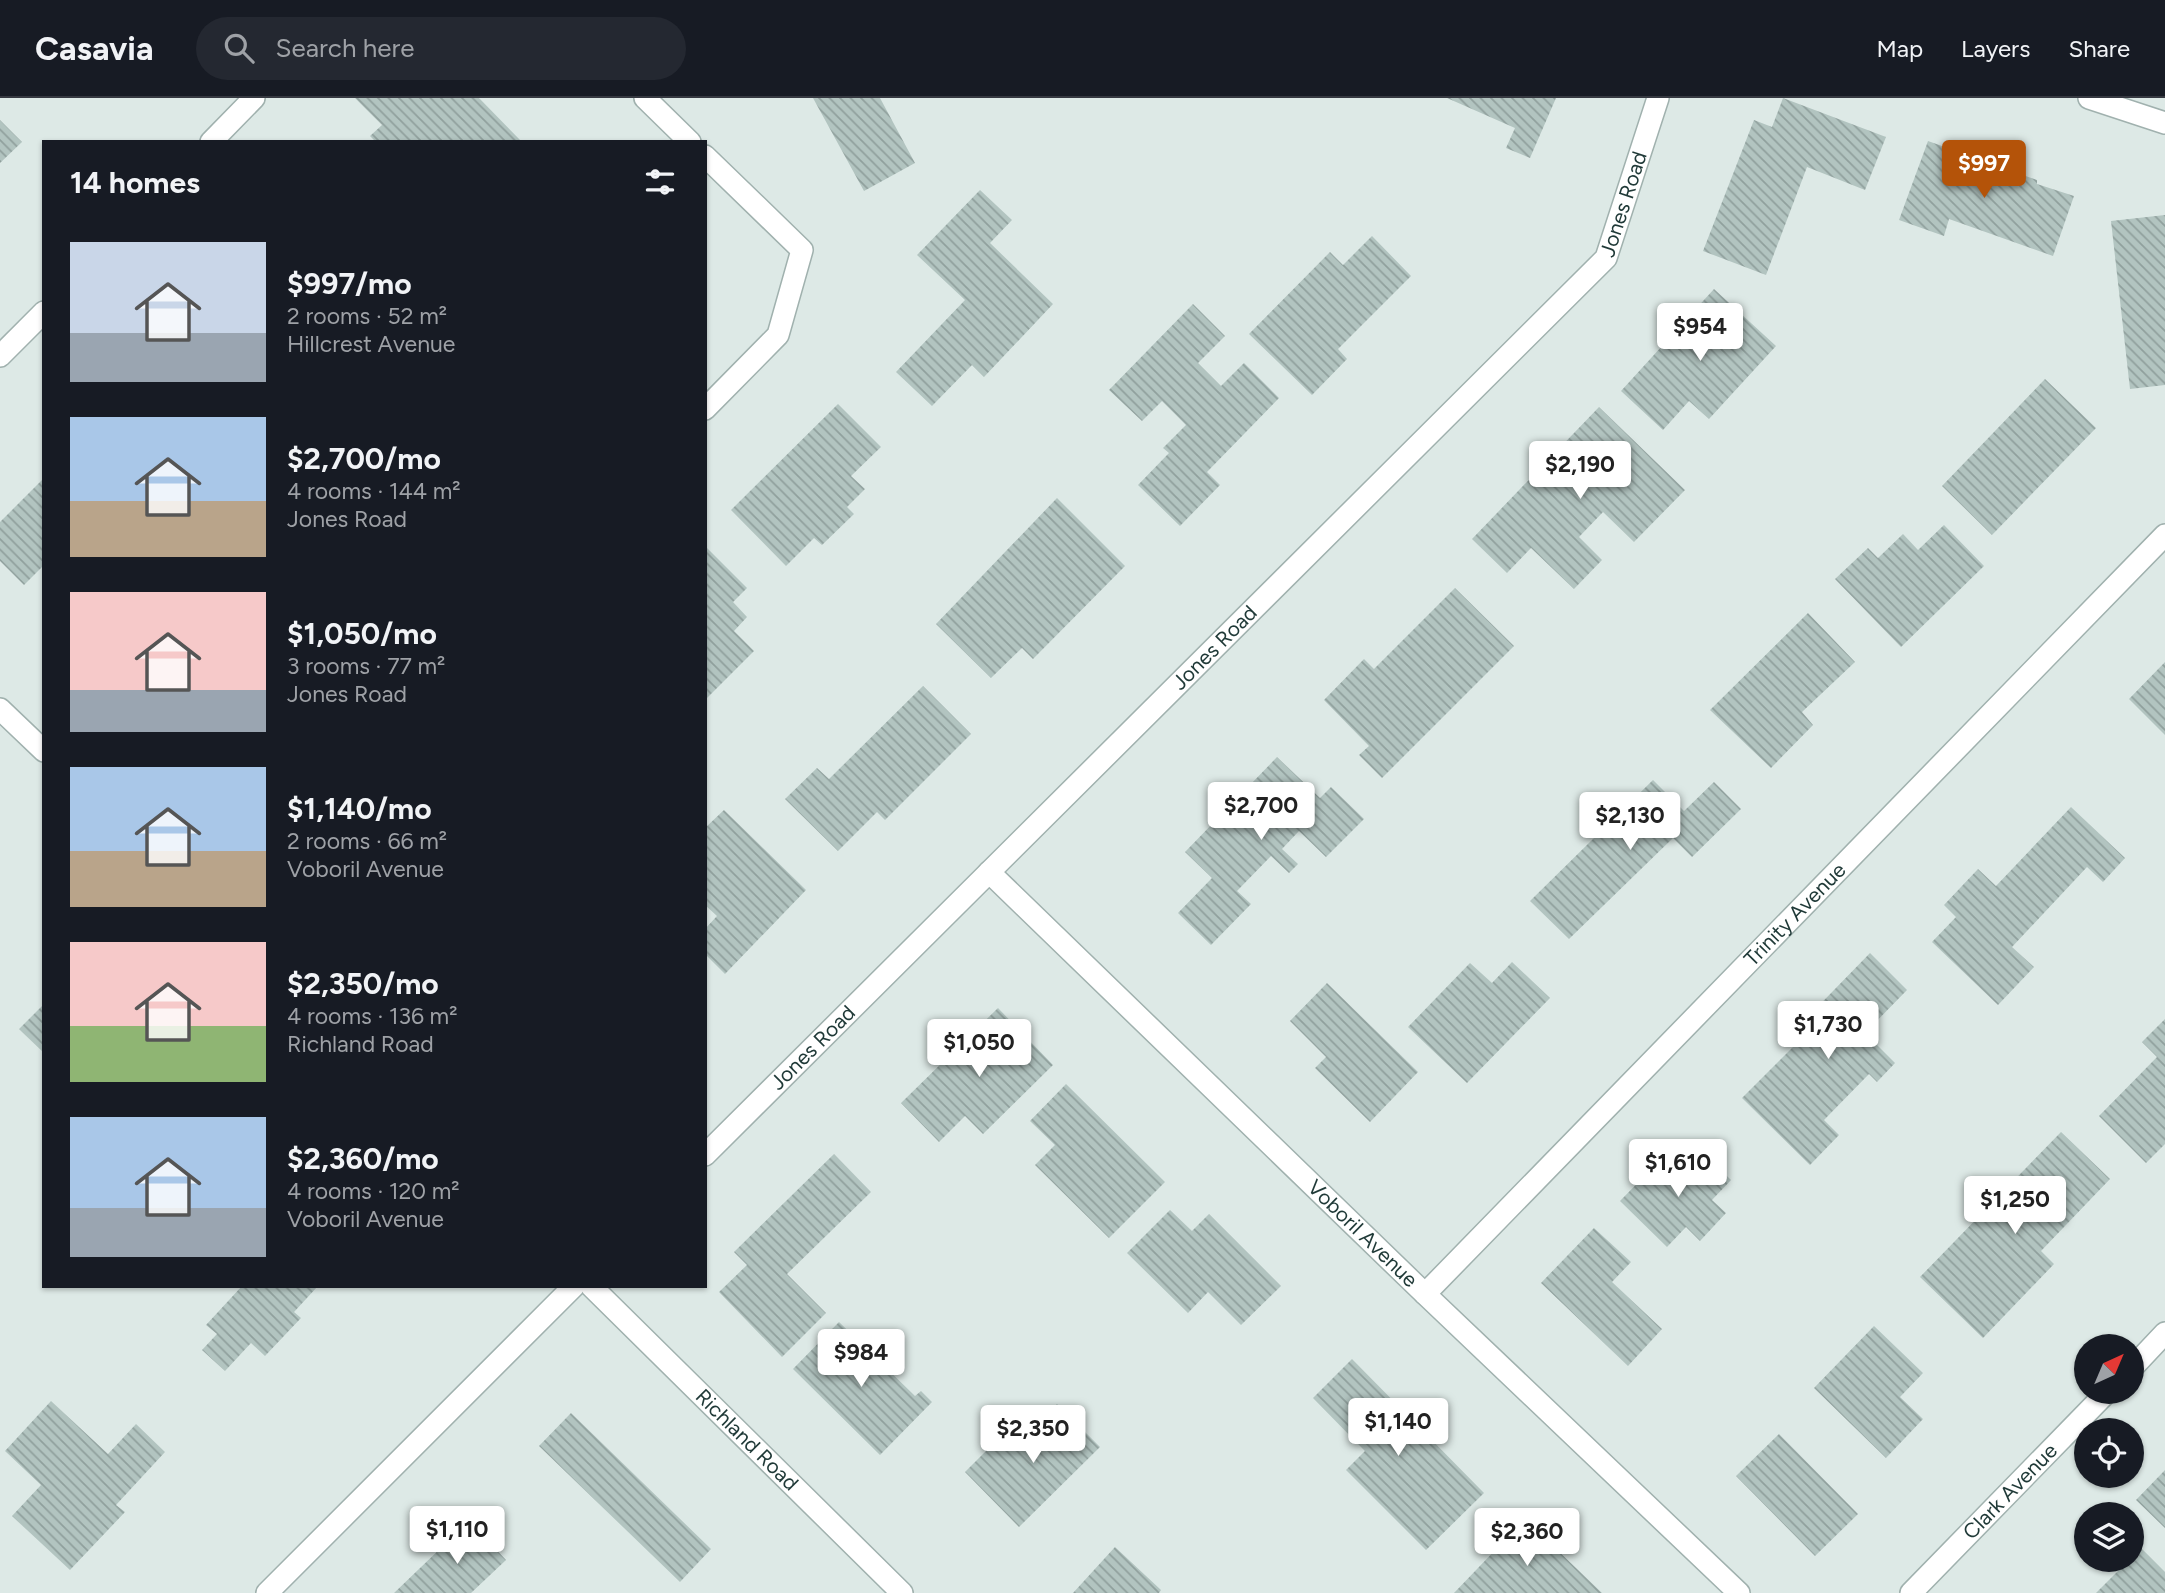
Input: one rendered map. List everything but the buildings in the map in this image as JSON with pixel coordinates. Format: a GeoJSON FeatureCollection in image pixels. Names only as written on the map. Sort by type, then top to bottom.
{"type":"FeatureCollection","features":[{"type":"Feature","properties":{"kind":"street"},"geometry":{"type":"LineString","coordinates":[[213,140],[254,98]]}},
{"type":"Feature","properties":{"kind":"street"},"geometry":{"type":"LineString","coordinates":[[645,98],[688,140]]}},
{"type":"Feature","properties":{"kind":"street","name":"Jones Road"},"geometry":{"type":"LineString","coordinates":[[707,1153],[1606,258],[1658,98]]}},
{"type":"Feature","properties":{"kind":"street"},"geometry":{"type":"LineString","coordinates":[[2088,98],[2165,123]]}},
{"type":"Feature","properties":{"kind":"street"},"geometry":{"type":"LineString","coordinates":[[707,158],[802,250],[778,335],[707,407]]}},
{"type":"Feature","properties":{"kind":"street"},"geometry":{"type":"LineString","coordinates":[[0,356],[42,314]]}},
{"type":"Feature","properties":{"kind":"street","name":"Trinity Avenue"},"geometry":{"type":"LineString","coordinates":[[1425,1294],[2165,536]]}},
{"type":"Feature","properties":{"kind":"street"},"geometry":{"type":"LineString","coordinates":[[0,709],[42,749]]}},
{"type":"Feature","properties":{"kind":"street","name":"Voboril Avenue"},"geometry":{"type":"LineString","coordinates":[[989,872],[1739,1593]]}},
{"type":"Feature","properties":{"kind":"street"},"geometry":{"type":"LineString","coordinates":[[267,1593],[572,1288]]}},
{"type":"Feature","properties":{"kind":"street","name":"Richland Road"},"geometry":{"type":"LineString","coordinates":[[593,1288],[902,1593]]}},
{"type":"Feature","properties":{"kind":"street"},"geometry":{"type":"LineString","coordinates":[[2144,1355],[2165,1333]]}},
{"type":"Feature","properties":{"kind":"street","name":"Clark Avenue"},"geometry":{"type":"LineString","coordinates":[[1911,1593],[2095,1404]]}}]}
